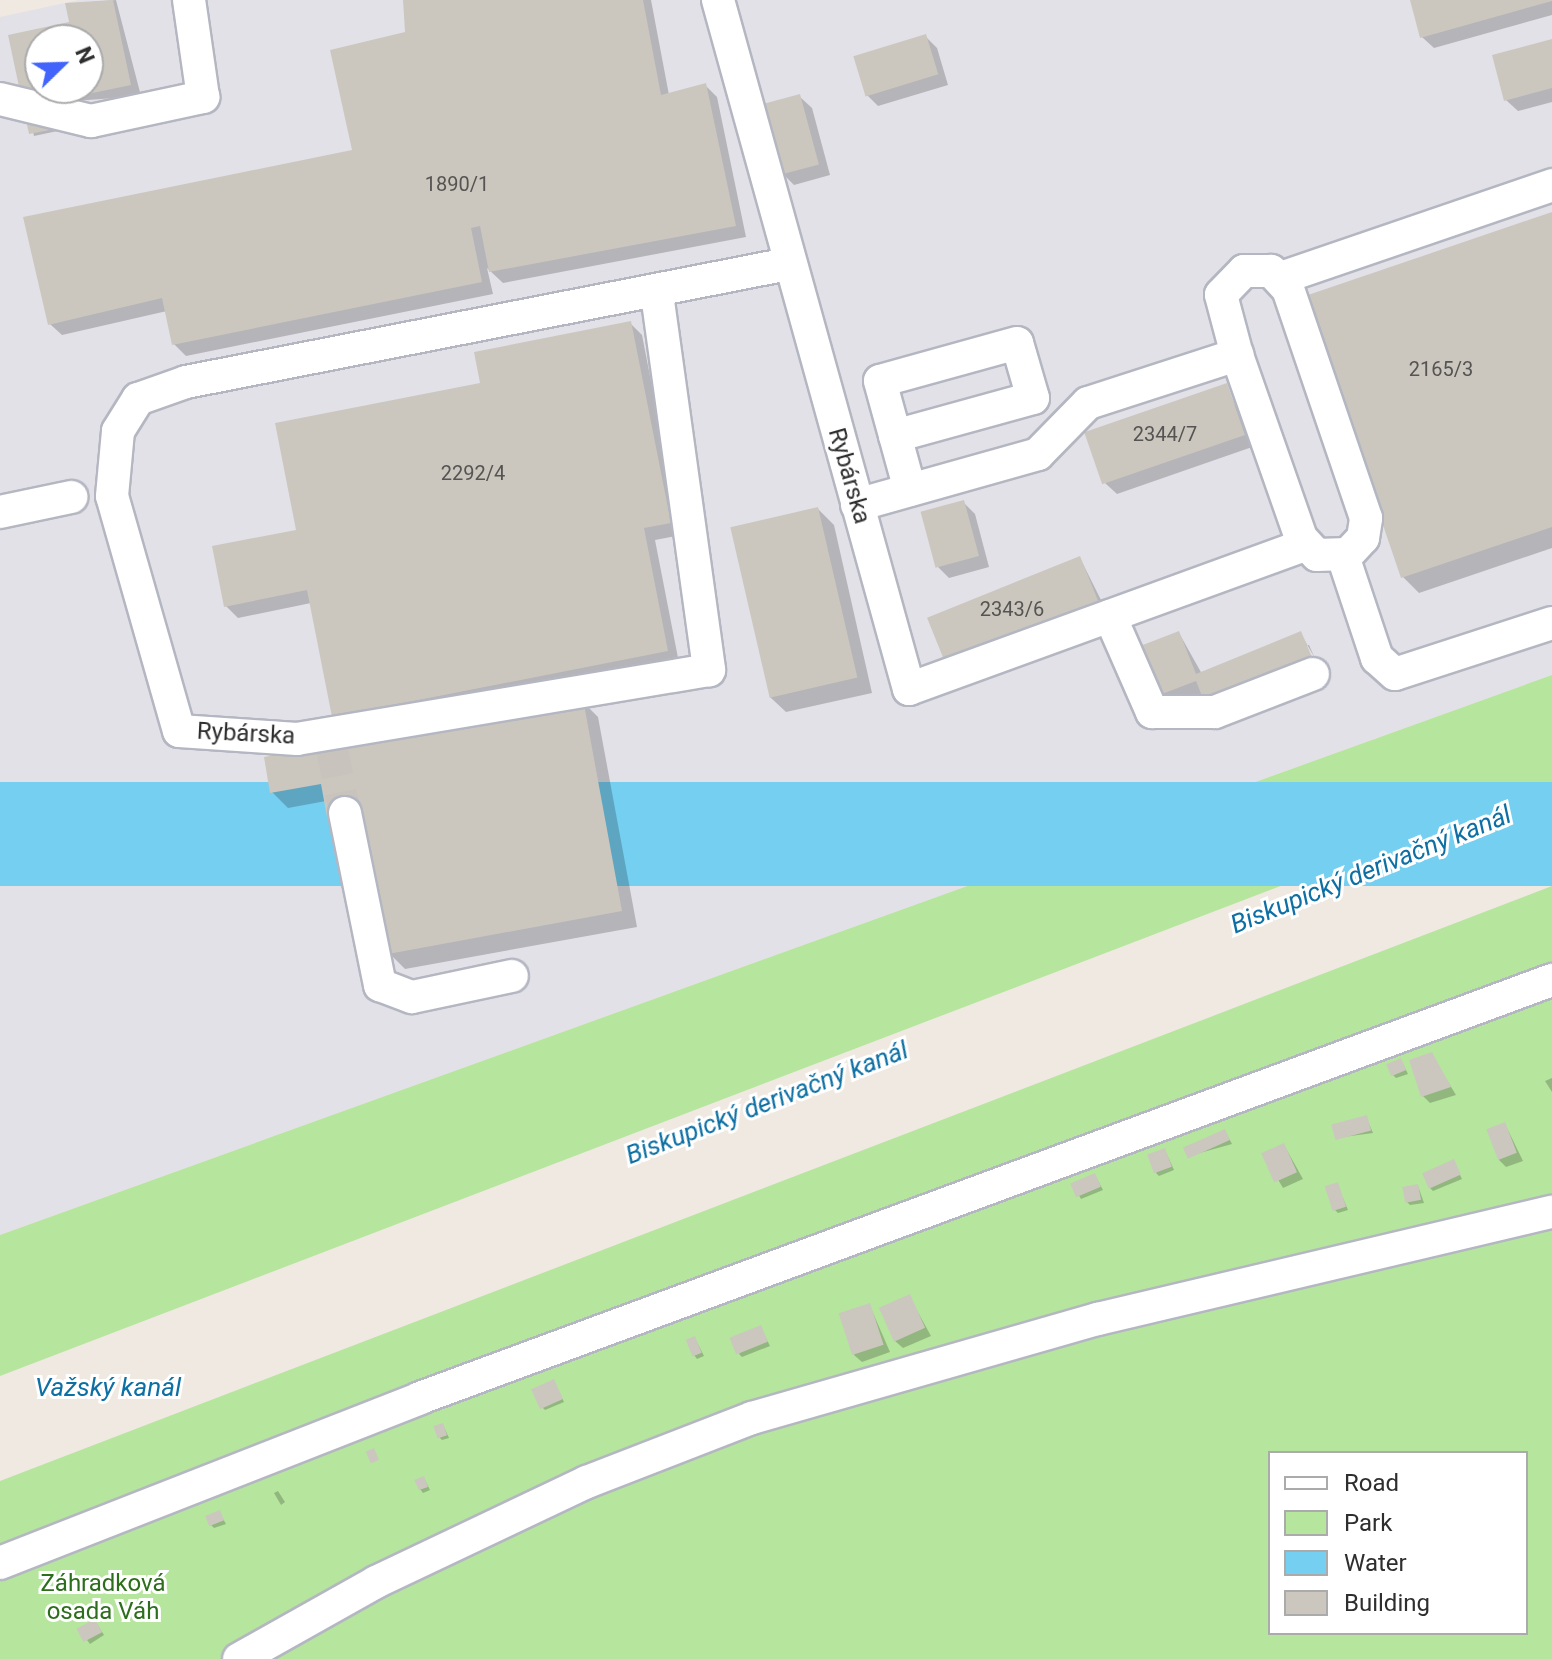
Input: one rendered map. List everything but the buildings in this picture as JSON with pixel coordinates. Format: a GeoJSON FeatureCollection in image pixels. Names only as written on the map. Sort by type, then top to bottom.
{"type":"FeatureCollection","features":[{"type":"Feature","properties":{"kind":"lane"},"geometry":{"type":"LineString","coordinates":[[0,99],[91,121],[203,97],[189,0]]}},
{"type":"Feature","properties":{"kind":"lane","name":"Rybárska"},"geometry":{"type":"LineString","coordinates":[[718,0],[788,264],[909,689],[1110,616]]}},
{"type":"Feature","properties":{"kind":"lane"},"geometry":{"type":"LineString","coordinates":[[1281,278],[1366,518],[1363,538],[1343,556],[1327,558],[1305,545],[1221,303],[1226,284],[1254,269],[1281,278],[1552,185]]}},
{"type":"Feature","properties":{"kind":"lane","name":"Rybárska"},"geometry":{"type":"LineString","coordinates":[[657,294],[709,670],[330,739],[179,731],[112,496],[118,431],[138,399],[186,382],[657,294],[788,264]]}},
{"type":"Feature","properties":{"kind":"lane"},"geometry":{"type":"LineString","coordinates":[[857,505],[1038,454],[1088,403],[1237,355]]}},
{"type":"Feature","properties":{"kind":"lane"},"geometry":{"type":"LineString","coordinates":[[895,436],[910,490]]}},
{"type":"Feature","properties":{"kind":"lane"},"geometry":{"type":"LineString","coordinates":[[0,512],[71,497]]}},
{"type":"Feature","properties":{"kind":"lane"},"geometry":{"type":"LineString","coordinates":[[1305,545],[1110,616],[1152,712],[1215,712],[1313,674]]}},
{"type":"Feature","properties":{"kind":"lane"},"geometry":{"type":"LineString","coordinates":[[1343,556],[1377,658],[1395,674],[1552,623]]}},
{"type":"Feature","properties":{"kind":"lane"},"geometry":{"type":"LineString","coordinates":[[345,813],[380,985],[412,997],[512,976]]}},
{"type":"Feature","properties":{"kind":"lane"},"geometry":{"type":"LineString","coordinates":[[0,1563],[420,1398],[1552,980]]}},
{"type":"Feature","properties":{"kind":"lane"},"geometry":{"type":"LineString","coordinates":[[239,1659],[376,1582],[559,1496],[752,1418],[1000,1344],[1552,1212]]}},
{"type":"Feature","properties":{"kind":"shaded area"},"geometry":{"type":"Polygon","coordinates":[[[79,0],[1552,0],[1552,675],[0,1235],[0,17],[79,0]]]}},
{"type":"Feature","properties":{"kind":"green space"},"geometry":{"type":"Polygon","coordinates":[[[1552,675],[1552,782],[0,1376],[0,1235],[1552,675]]]}},
{"type":"Feature","properties":{"kind":"green space","name":"Záhradková osada Váh"},"geometry":{"type":"Polygon","coordinates":[[[1552,886],[1552,1659],[0,1659],[0,1481],[1552,886]]]}},
{"type":"Feature","properties":{"kind":"water","name":"Biskupický derivačný kanál"},"geometry":{"type":"Polygon","coordinates":[[[0,782],[1552,782],[1552,886],[0,886],[0,782]]]}},
{"type":"Feature","properties":{"kind":"tunnel"},"geometry":{"type":"LineString","coordinates":[[331,745],[345,813]]}},
{"type":"Feature","properties":{"kind":"water label","name":"Važský kanál"},"geometry":{"type":"Point","coordinates":[108,1388]}}]}
